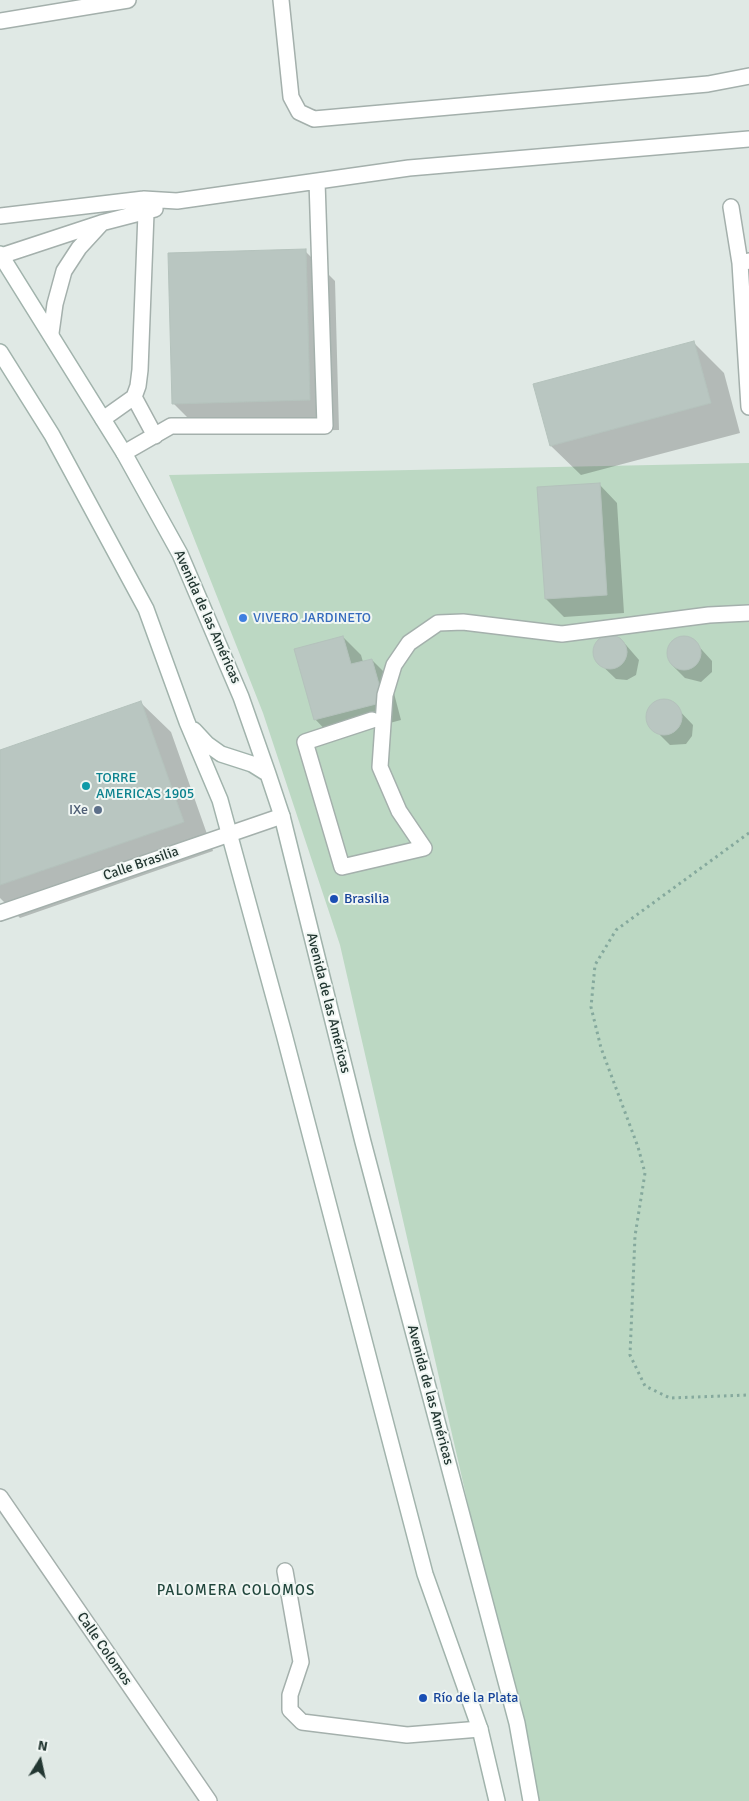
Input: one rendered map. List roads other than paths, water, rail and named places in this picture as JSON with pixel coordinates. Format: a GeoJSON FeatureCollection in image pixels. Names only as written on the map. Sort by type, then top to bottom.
{"type":"FeatureCollection","features":[{"type":"Feature","properties":{"kind":"main road"},"geometry":{"type":"LineString","coordinates":[[0,21],[100,2],[128,0]]}},
{"type":"Feature","properties":{"kind":"main road"},"geometry":{"type":"LineString","coordinates":[[281,0],[291,97],[299,112],[314,120],[708,84],[749,76]]}},
{"type":"Feature","properties":{"kind":"main road"},"geometry":{"type":"LineString","coordinates":[[0,216],[145,206],[409,168],[749,139]]}},
{"type":"Feature","properties":{"kind":"main road"},"geometry":{"type":"LineString","coordinates":[[124,453],[171,426],[325,426],[318,181]]}},
{"type":"Feature","properties":{"kind":"main road"},"geometry":{"type":"LineString","coordinates":[[0,255],[101,223],[145,206]]}},
{"type":"Feature","properties":{"kind":"main road"},"geometry":{"type":"LineString","coordinates":[[145,206],[140,370],[134,397],[155,436]]}},
{"type":"Feature","properties":{"kind":"main road"},"geometry":{"type":"LineString","coordinates":[[731,207],[745,262],[749,407]]}},
{"type":"Feature","properties":{"kind":"main road"},"geometry":{"type":"LineString","coordinates":[[51,333],[55,304],[64,271],[79,248],[101,223]]}},
{"type":"Feature","properties":{"kind":"main road","name":"Avenida de las Américas"},"geometry":{"type":"LineString","coordinates":[[0,255],[51,333],[124,453],[180,554],[241,697],[268,774],[282,816],[362,1142],[517,1723],[531,1801]]}},
{"type":"Feature","properties":{"kind":"main road"},"geometry":{"type":"LineString","coordinates":[[0,352],[52,436],[146,609],[186,722],[220,800],[287,1044],[425,1574],[480,1729],[497,1801]]}},
{"type":"Feature","properties":{"kind":"main road"},"geometry":{"type":"LineString","coordinates":[[103,419],[134,397]]}},
{"type":"Feature","properties":{"kind":"main road"},"geometry":{"type":"LineString","coordinates":[[372,720],[305,742],[342,867],[424,848],[399,811],[380,767],[385,695],[394,665],[409,642],[438,623],[463,622],[562,634],[709,615],[749,613]]}},
{"type":"Feature","properties":{"kind":"main road"},"geometry":{"type":"LineString","coordinates":[[186,722],[207,744],[221,754],[252,764],[268,774]]}},
{"type":"Feature","properties":{"kind":"main road","name":"Calle Brasilia"},"geometry":{"type":"LineString","coordinates":[[0,913],[282,816]]}},
{"type":"Feature","properties":{"kind":"main road","name":"Calle Colomos"},"geometry":{"type":"LineString","coordinates":[[0,1498],[209,1801]]}},
{"type":"Feature","properties":{"kind":"main road"},"geometry":{"type":"LineString","coordinates":[[285,1571],[301,1662],[290,1695],[290,1710],[302,1722],[407,1735],[480,1729]]}},
{"type":"Feature","properties":{"kind":"place","name":"VIVERO JARDINETO"},"geometry":{"type":"Point","coordinates":[243,618]}},
{"type":"Feature","properties":{"kind":"place","name":"TORRE AMERICAS 1905"},"geometry":{"type":"Point","coordinates":[86,786]}},
{"type":"Feature","properties":{"kind":"place","name":"IXe"},"geometry":{"type":"Point","coordinates":[98,810]}},
{"type":"Feature","properties":{"kind":"place","name":"Brasilia"},"geometry":{"type":"Point","coordinates":[334,899]}},
{"type":"Feature","properties":{"kind":"place","name":"Río de la Plata"},"geometry":{"type":"Point","coordinates":[423,1698]}},
{"type":"Feature","properties":{"kind":"district","name":"PALOMERA COLOMOS"},"geometry":{"type":"Point","coordinates":[236,1591]}}]}
